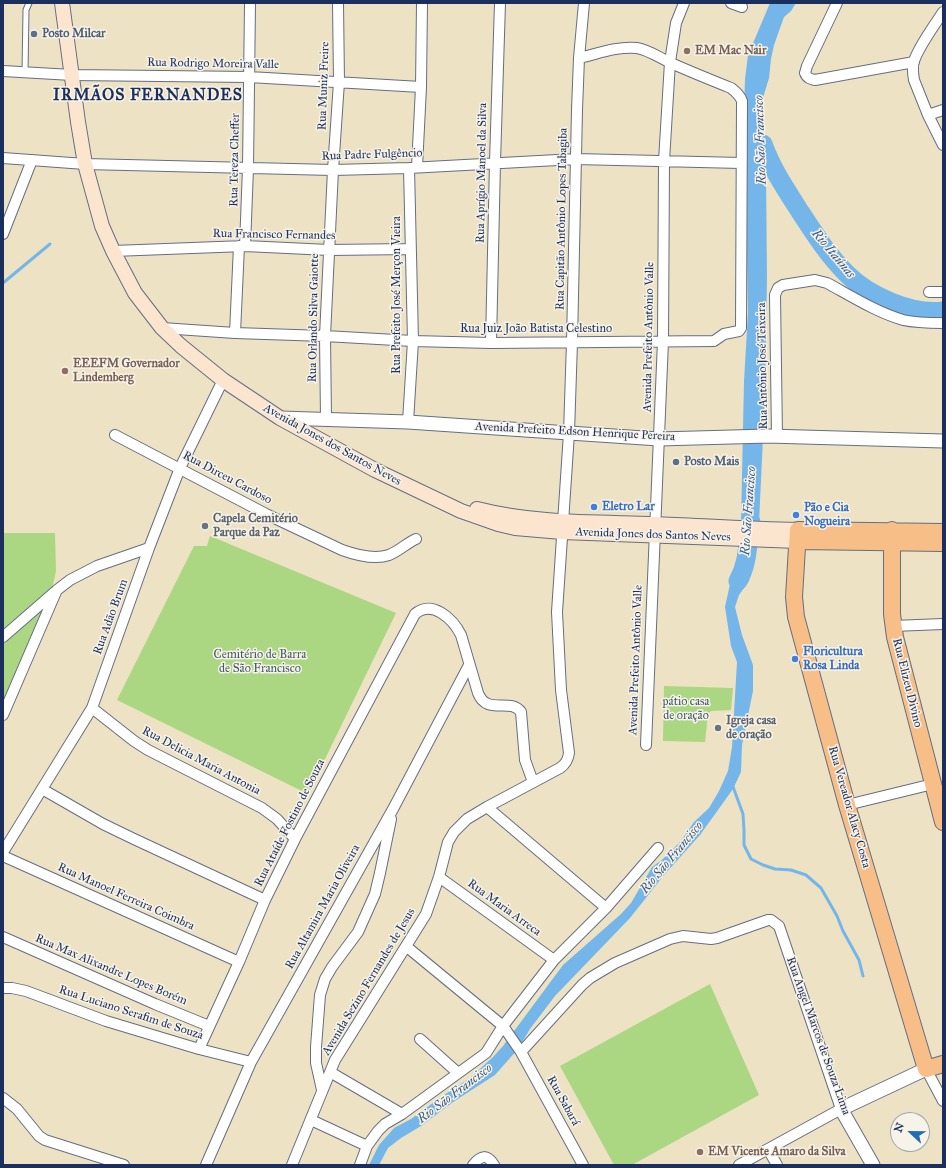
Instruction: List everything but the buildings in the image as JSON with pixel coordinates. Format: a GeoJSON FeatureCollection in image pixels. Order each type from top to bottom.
{"type":"FeatureCollection","features":[{"type":"Feature","properties":{"kind":"main road","name":"Avenida Jones dos Santos Neves"},"geometry":{"type":"LineString","coordinates":[[62,3],[85,164],[102,226],[135,293],[162,328],[182,346],[223,380],[280,418],[375,470],[440,501],[562,527],[798,535],[892,536],[943,532]]}},
{"type":"Feature","properties":{"kind":"main road","name":"Rua Vereador Alacy Costa"},"geometry":{"type":"LineString","coordinates":[[798,535],[794,597],[796,617],[847,805],[926,1069]]}},
{"type":"Feature","properties":{"kind":"main road","name":"Avenida Jones dos Santos Neves"},"geometry":{"type":"LineString","coordinates":[[892,536],[943,543]]}},
{"type":"Feature","properties":{"kind":"main road","name":"Rua Elizeu Divino"},"geometry":{"type":"LineString","coordinates":[[892,536],[894,637],[943,822]]}},
{"type":"Feature","properties":{"kind":"main road"},"geometry":{"type":"LineString","coordinates":[[926,1069],[943,1064]]}},
{"type":"Feature","properties":{"kind":"street","name":"Rua Tereza Cheffer"},"geometry":{"type":"LineString","coordinates":[[235,333],[248,168],[250,3]]}},
{"type":"Feature","properties":{"kind":"street","name":"Rua Muniz Freire"},"geometry":{"type":"LineString","coordinates":[[333,170],[339,82],[338,3]]}},
{"type":"Feature","properties":{"kind":"street","name":"Rua Prefeito José Merçon Vieira"},"geometry":{"type":"LineString","coordinates":[[408,422],[412,341],[410,249],[413,167],[421,87],[422,3]]}},
{"type":"Feature","properties":{"kind":"street","name":"Rua Aprígio Manoel da Silva"},"geometry":{"type":"LineString","coordinates":[[491,343],[500,3]]}},
{"type":"Feature","properties":{"kind":"street","name":"Rua Capitão Antônio Lopes Tabagiba"},"geometry":{"type":"LineString","coordinates":[[533,782],[564,766],[569,753],[561,690],[557,612],[569,433],[579,58],[584,3]]}},
{"type":"Feature","properties":{"kind":"street","name":"Avenida Prefeito Antônio Valle"},"geometry":{"type":"LineString","coordinates":[[646,745],[663,341],[664,161],[670,62],[676,23],[684,3]]}},
{"type":"Feature","properties":{"kind":"street"},"geometry":{"type":"LineString","coordinates":[[731,3],[742,7]]}},
{"type":"Feature","properties":{"kind":"street"},"geometry":{"type":"LineString","coordinates":[[837,3],[805,70],[805,73],[810,79],[815,80],[914,62]]}},
{"type":"Feature","properties":{"kind":"street"},"geometry":{"type":"LineString","coordinates":[[943,12],[918,52],[914,62],[913,74],[928,115],[943,145]]}},
{"type":"Feature","properties":{"kind":"street"},"geometry":{"type":"LineString","coordinates":[[579,58],[624,48],[636,48],[645,50],[731,88],[739,94],[742,101],[741,163]]}},
{"type":"Feature","properties":{"kind":"street","name":"Rua Rodrigo Moreira Valle"},"geometry":{"type":"LineString","coordinates":[[3,71],[72,75],[249,77],[421,87]]}},
{"type":"Feature","properties":{"kind":"street"},"geometry":{"type":"LineString","coordinates":[[928,115],[943,110]]}},
{"type":"Feature","properties":{"kind":"street","name":"Rua Padre Fulgêncio"},"geometry":{"type":"LineString","coordinates":[[3,158],[85,164],[333,170],[576,158],[741,163]]}},
{"type":"Feature","properties":{"kind":"street"},"geometry":{"type":"LineString","coordinates":[[3,234],[32,160]]}},
{"type":"Feature","properties":{"kind":"street","name":"Rua Juiz João Batista Celestino"},"geometry":{"type":"LineString","coordinates":[[162,328],[235,333],[491,343],[715,341],[724,334],[738,332],[740,329],[741,163]]}},
{"type":"Feature","properties":{"kind":"street","name":"Rua Orlando Silva Gaiotte"},"geometry":{"type":"LineString","coordinates":[[326,419],[325,336],[333,170]]}},
{"type":"Feature","properties":{"kind":"street","name":"Rua Francisco Fernandes"},"geometry":{"type":"LineString","coordinates":[[113,251],[242,246],[328,250],[410,249]]}},
{"type":"Feature","properties":{"kind":"street","name":"Rua Antônio José Teixeira"},"geometry":{"type":"LineString","coordinates":[[772,437],[775,295],[778,288],[783,285],[815,280],[820,281],[878,310],[902,319],[924,323],[943,323]]}},
{"type":"Feature","properties":{"kind":"street"},"geometry":{"type":"LineString","coordinates":[[929,292],[943,292]]}},
{"type":"Feature","properties":{"kind":"street","name":"Rua Adão Brum"},"geometry":{"type":"LineString","coordinates":[[3,852],[92,708],[180,468],[223,380]]}},
{"type":"Feature","properties":{"kind":"street","name":"Avenida Prefeito Edson Henrique Pereira"},"geometry":{"type":"LineString","coordinates":[[280,418],[408,422],[659,438],[739,436],[943,441]]}},
{"type":"Feature","properties":{"kind":"street","name":"Rua Dirceu Cardoso"},"geometry":{"type":"LineString","coordinates":[[115,435],[268,515],[342,550],[372,557],[382,557],[390,555],[416,538]]}},
{"type":"Feature","properties":{"kind":"street"},"geometry":{"type":"LineString","coordinates":[[3,637],[57,590],[83,572],[150,548]]}},
{"type":"Feature","properties":{"kind":"street"},"geometry":{"type":"LineString","coordinates":[[3,715],[57,590]]}},
{"type":"Feature","properties":{"kind":"street","name":"Rua Ataíde Fostino de Souza"},"geometry":{"type":"LineString","coordinates":[[198,1049],[239,962],[265,900],[295,839],[415,614],[420,610],[428,608],[442,613],[454,623],[461,635],[469,665]]}},
{"type":"Feature","properties":{"kind":"street"},"geometry":{"type":"LineString","coordinates":[[893,626],[943,624]]}},
{"type":"Feature","properties":{"kind":"street"},"geometry":{"type":"LineString","coordinates":[[469,665],[478,693],[482,700],[491,705],[513,706],[521,712],[525,760],[533,782]]}},
{"type":"Feature","properties":{"kind":"street","name":"Rua Altamira Maria Oliveira"},"geometry":{"type":"LineString","coordinates":[[206,1165],[251,1062],[393,809],[469,665]]}},
{"type":"Feature","properties":{"kind":"street","name":"Rua Delicia Maria Antonia"},"geometry":{"type":"LineString","coordinates":[[92,708],[148,750],[262,808],[277,819],[295,839]]}},
{"type":"Feature","properties":{"kind":"street","name":"Avenida Sezino Fernandes de Jesus"},"geometry":{"type":"LineString","coordinates":[[292,1165],[335,1060],[407,947],[426,914],[439,877],[448,842],[454,832],[467,819],[533,782]]}},
{"type":"Feature","properties":{"kind":"street"},"geometry":{"type":"LineString","coordinates":[[847,805],[933,784]]}},
{"type":"Feature","properties":{"kind":"street"},"geometry":{"type":"LineString","coordinates":[[42,789],[103,824],[265,900]]}},
{"type":"Feature","properties":{"kind":"street"},"geometry":{"type":"LineString","coordinates":[[487,807],[606,908]]}},
{"type":"Feature","properties":{"kind":"street"},"geometry":{"type":"LineString","coordinates":[[322,1090],[316,1063],[320,994],[325,979],[332,967],[358,932],[375,894],[393,809]]}},
{"type":"Feature","properties":{"kind":"street"},"geometry":{"type":"LineString","coordinates":[[360,1165],[367,1146],[385,1124],[402,1114],[486,1053],[554,960],[606,908],[658,848]]}},
{"type":"Feature","properties":{"kind":"street","name":"Rua Manoel Ferreira Coimbra"},"geometry":{"type":"LineString","coordinates":[[3,856],[239,962]]}},
{"type":"Feature","properties":{"kind":"street","name":"Rua Maria Arreca"},"geometry":{"type":"LineString","coordinates":[[439,877],[554,960]]}},
{"type":"Feature","properties":{"kind":"street","name":"Rua Angel Marcos de Souza Lima"},"geometry":{"type":"LineString","coordinates":[[520,1051],[582,985],[590,978],[615,963],[677,937],[717,938],[771,920],[779,926],[841,1109],[873,1165]]}},
{"type":"Feature","properties":{"kind":"street","name":"Rua Max Alixandre Lopes Borém"},"geometry":{"type":"LineString","coordinates":[[3,937],[155,1004],[209,1026]]}},
{"type":"Feature","properties":{"kind":"street"},"geometry":{"type":"LineString","coordinates":[[407,947],[505,1029],[520,1051]]}},
{"type":"Feature","properties":{"kind":"street","name":"Rua Luciano Serafim de Souza"},"geometry":{"type":"LineString","coordinates":[[3,988],[26,990],[106,1021],[198,1049],[251,1062]]}},
{"type":"Feature","properties":{"kind":"street"},"geometry":{"type":"LineString","coordinates":[[420,1039],[458,1072]]}},
{"type":"Feature","properties":{"kind":"street","name":"Rua Sabará"},"geometry":{"type":"LineString","coordinates":[[520,1051],[583,1165]]}},
{"type":"Feature","properties":{"kind":"street"},"geometry":{"type":"LineString","coordinates":[[738,1165],[841,1109],[926,1069],[943,1101]]}},
{"type":"Feature","properties":{"kind":"street"},"geometry":{"type":"LineString","coordinates":[[330,1072],[402,1114]]}},
{"type":"Feature","properties":{"kind":"street"},"geometry":{"type":"LineString","coordinates":[[3,1098],[17,1109],[39,1136],[45,1140],[124,1165]]}},
{"type":"Feature","properties":{"kind":"street"},"geometry":{"type":"LineString","coordinates":[[311,1120],[367,1146]]}},
{"type":"Feature","properties":{"kind":"street"},"geometry":{"type":"LineString","coordinates":[[768,1149],[777,1165]]}},
{"type":"Feature","properties":{"kind":"street"},"geometry":{"type":"LineString","coordinates":[[475,1162],[480,1158],[487,1158],[494,1165]]}},
{"type":"Feature","properties":{"kind":"lane"},"geometry":{"type":"LineString","coordinates":[[25,72],[26,10],[29,3]]}},
{"type":"Feature","properties":{"kind":"green space"},"geometry":{"type":"Polygon","coordinates":[[[3,533],[55,533],[56,571],[51,594],[3,705],[3,533]]]}},
{"type":"Feature","properties":{"kind":"green space","name":"Cemitério de Barra de São Francisco"},"geometry":{"type":"Polygon","coordinates":[[[210,536],[396,613],[308,794],[117,700],[194,546],[207,546],[210,536]]]}},
{"type":"Feature","properties":{"kind":"green space","name":"pátio casa de oração"},"geometry":{"type":"Polygon","coordinates":[[[664,686],[733,688],[731,710],[711,711],[708,714],[705,742],[663,741],[664,686]]]}},
{"type":"Feature","properties":{"kind":"green space"},"geometry":{"type":"Polygon","coordinates":[[[710,984],[759,1095],[632,1165],[614,1165],[560,1066],[710,984]]]}},
{"type":"Feature","properties":{"kind":"water"},"geometry":{"type":"Polygon","coordinates":[[[770,3],[796,3],[791,11],[784,17],[774,45],[769,78],[762,101],[766,171],[767,278],[765,394],[759,523],[741,523],[744,381],[748,312],[746,211],[747,152],[744,111],[745,79],[748,55],[770,3]]]}},
{"type":"Feature","properties":{"kind":"water"},"geometry":{"type":"Polygon","coordinates":[[[740,557],[750,557],[749,581],[739,595],[735,607],[742,635],[753,665],[753,691],[742,745],[741,772],[733,789],[700,835],[664,875],[630,918],[555,996],[530,1029],[518,1049],[495,1075],[453,1102],[388,1148],[379,1165],[369,1165],[379,1145],[394,1128],[411,1119],[470,1078],[493,1057],[503,1046],[563,965],[621,914],[631,903],[652,867],[663,859],[681,841],[694,822],[709,808],[728,771],[732,747],[737,662],[731,646],[725,607],[730,584],[739,575],[740,557]]]}},
{"type":"Feature","properties":{"kind":"waterway","name":"Rio Itaúnas"},"geometry":{"type":"LineString","coordinates":[[763,144],[775,170],[799,210],[827,251],[847,274],[867,290],[892,302],[918,310],[943,311]]}},
{"type":"Feature","properties":{"kind":"waterway"},"geometry":{"type":"LineString","coordinates":[[3,283],[50,244]]}},
{"type":"Feature","properties":{"kind":"waterway","name":"Rio São Francisco"},"geometry":{"type":"LineString","coordinates":[[738,581],[742,574],[746,559],[751,522]]}},
{"type":"Feature","properties":{"kind":"waterway"},"geometry":{"type":"LineString","coordinates":[[732,784],[743,814],[744,845],[751,859],[775,869],[791,870],[806,875],[821,888],[859,960],[863,976]]}},
{"type":"Feature","properties":{"kind":"place","name":"Posto Milcar"},"geometry":{"type":"Point","coordinates":[34,34]}},
{"type":"Feature","properties":{"kind":"place","name":"EM Mac Nair"},"geometry":{"type":"Point","coordinates":[687,51]}},
{"type":"Feature","properties":{"kind":"place","name":"EEEFM Governador Lindemberg"},"geometry":{"type":"Point","coordinates":[65,371]}},
{"type":"Feature","properties":{"kind":"place","name":"Posto Mais"},"geometry":{"type":"Point","coordinates":[676,462]}},
{"type":"Feature","properties":{"kind":"place","name":"Eletro Lar"},"geometry":{"type":"Point","coordinates":[594,507]}},
{"type":"Feature","properties":{"kind":"place","name":"Pão e Cia Nogueira"},"geometry":{"type":"Point","coordinates":[796,515]}},
{"type":"Feature","properties":{"kind":"place","name":"Capela Cemitério Parque da Paz"},"geometry":{"type":"Point","coordinates":[205,526]}},
{"type":"Feature","properties":{"kind":"place","name":"Floricultura Rosa Linda"},"geometry":{"type":"Point","coordinates":[795,659]}},
{"type":"Feature","properties":{"kind":"place","name":"Igreja casa de oração"},"geometry":{"type":"Point","coordinates":[718,728]}},
{"type":"Feature","properties":{"kind":"place","name":"EM Vicente Amaro da Silva"},"geometry":{"type":"Point","coordinates":[700,1152]}},
{"type":"Feature","properties":{"kind":"district","name":"IRMÃOS FERNANDES"},"geometry":{"type":"Point","coordinates":[148,96]}}]}
